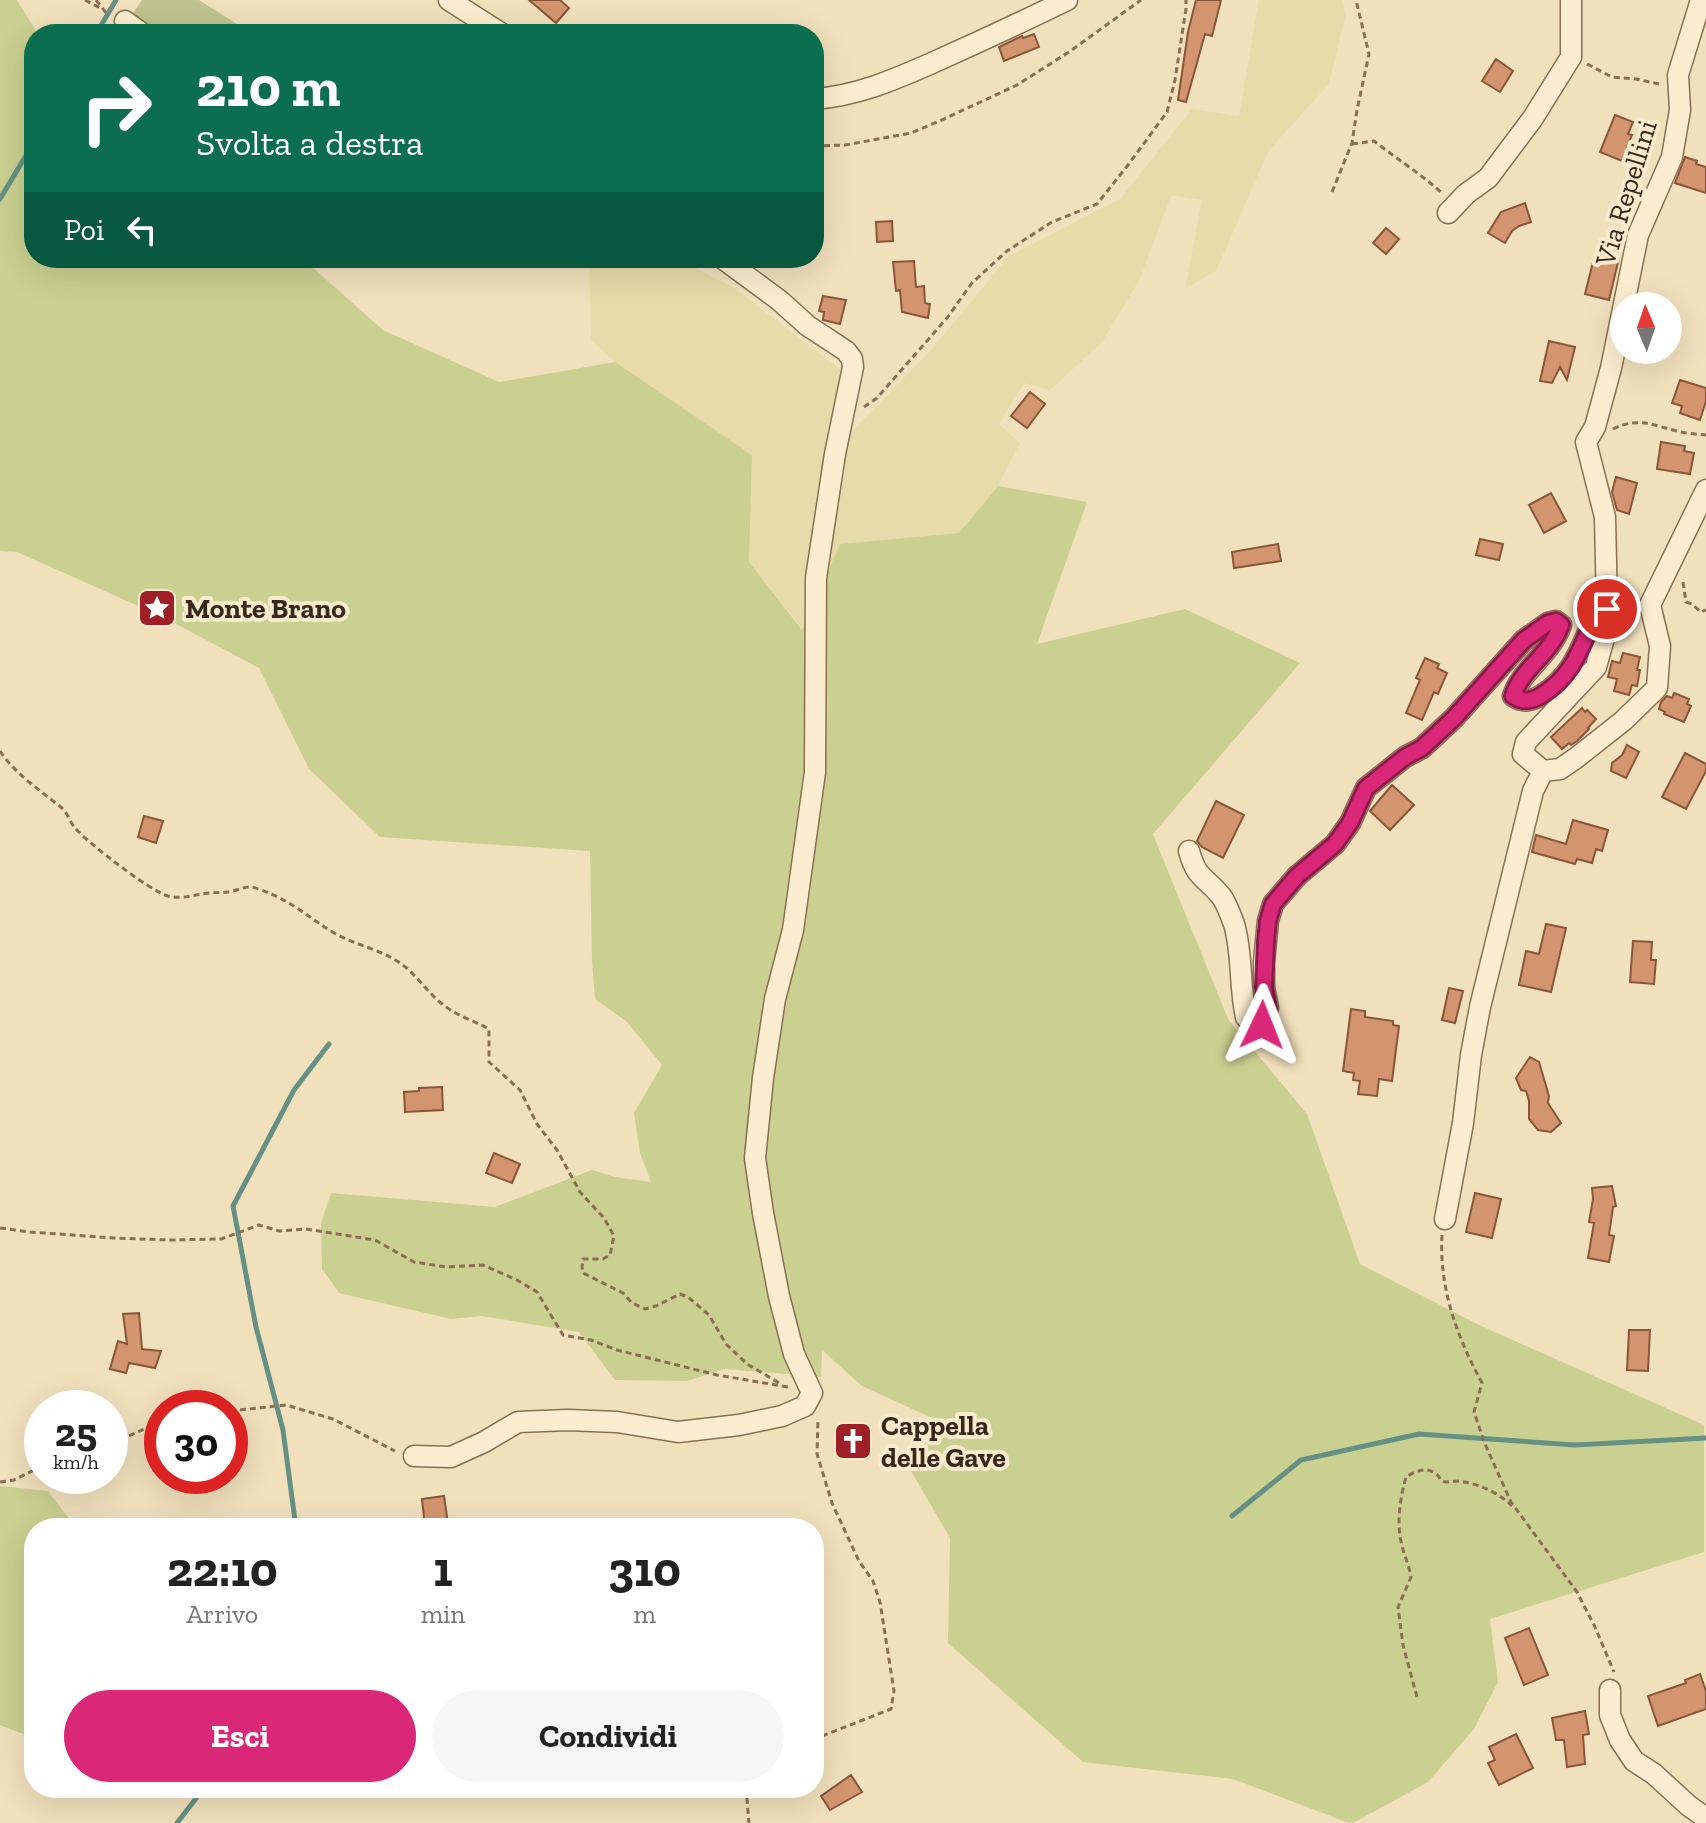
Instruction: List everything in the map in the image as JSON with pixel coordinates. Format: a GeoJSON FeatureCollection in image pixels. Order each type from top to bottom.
{"type":"FeatureCollection","features":[{"type":"Feature","properties":{"kind":"street"},"geometry":{"type":"LineString","coordinates":[[449,0],[486,24]]}},
{"type":"Feature","properties":{"kind":"street"},"geometry":{"type":"LineString","coordinates":[[824,98],[874,88],[1067,0]]}},
{"type":"Feature","properties":{"kind":"street"},"geometry":{"type":"LineString","coordinates":[[1452,209],[1488,178],[1533,118],[1571,57],[1571,0]]}},
{"type":"Feature","properties":{"kind":"street","name":"Via Repellini"},"geometry":{"type":"LineString","coordinates":[[1543,771],[1523,754],[1526,742],[1596,667],[1604,638],[1607,609],[1605,517],[1586,442],[1595,427],[1611,368],[1638,235],[1672,157],[1680,110],[1678,75],[1701,0]]}},
{"type":"Feature","properties":{"kind":"street"},"geometry":{"type":"LineString","coordinates":[[125,21],[129,24]]}},
{"type":"Feature","properties":{"kind":"street"},"geometry":{"type":"LineString","coordinates":[[414,1456],[451,1457],[518,1422],[617,1422],[678,1432],[739,1425],[782,1416],[805,1406],[812,1393],[794,1354],[779,1296],[755,1158],[775,999],[793,930],[815,772],[816,578],[825,512],[853,367],[846,351],[808,326],[736,268]]}},
{"type":"Feature","properties":{"kind":"street"},"geometry":{"type":"LineString","coordinates":[[1445,1219],[1486,978],[1533,791],[1543,771],[1560,769],[1576,758],[1623,721],[1657,688],[1660,646],[1650,605],[1706,490]]}},
{"type":"Feature","properties":{"kind":"street"},"geometry":{"type":"LineString","coordinates":[[1189,851],[1198,874],[1222,897],[1234,925],[1246,1017],[1262,1025],[1268,1008],[1264,987],[1266,935],[1273,904],[1297,876],[1335,844],[1350,823],[1366,788],[1405,757],[1422,748],[1454,718],[1524,640],[1556,621],[1561,625],[1558,634],[1516,686],[1513,696],[1520,701],[1532,701],[1558,683],[1565,677],[1585,642],[1597,612],[1607,609]]}},
{"type":"Feature","properties":{"kind":"street"},"geometry":{"type":"LineString","coordinates":[[1613,1684],[1610,1715],[1620,1740],[1634,1761],[1706,1818]]}},
{"type":"Feature","properties":{"kind":"path"},"geometry":{"type":"LineString","coordinates":[[85,0],[103,10],[96,0]]}},
{"type":"Feature","properties":{"kind":"path"},"geometry":{"type":"LineString","coordinates":[[824,146],[911,133],[944,119],[1017,85],[1141,0]]}},
{"type":"Feature","properties":{"kind":"path"},"geometry":{"type":"LineString","coordinates":[[842,424],[877,398],[947,318],[972,283],[1007,251],[1052,222],[1097,204],[1167,112],[1175,80],[1186,0]]}},
{"type":"Feature","properties":{"kind":"path"},"geometry":{"type":"LineString","coordinates":[[1332,192],[1352,144],[1369,54],[1356,0]]}},
{"type":"Feature","properties":{"kind":"path"},"geometry":{"type":"LineString","coordinates":[[1571,57],[1612,77],[1679,87]]}},
{"type":"Feature","properties":{"kind":"path"},"geometry":{"type":"LineString","coordinates":[[1352,144],[1374,141],[1423,176],[1452,209]]}},
{"type":"Feature","properties":{"kind":"path"},"geometry":{"type":"LineString","coordinates":[[1595,427],[1604,430],[1626,423],[1646,422],[1684,433],[1706,435]]}},
{"type":"Feature","properties":{"kind":"path"},"geometry":{"type":"LineString","coordinates":[[1671,564],[1682,579],[1686,602],[1701,612],[1706,610]]}},
{"type":"Feature","properties":{"kind":"path"},"geometry":{"type":"LineString","coordinates":[[0,751],[9,765],[64,810],[76,830],[127,871],[167,895],[189,898],[251,887],[270,893],[298,908],[317,924],[399,962],[455,1014],[489,1029],[489,1062],[520,1090],[537,1124],[580,1192],[604,1218],[614,1236],[610,1255],[603,1259],[583,1259],[583,1273],[623,1293],[632,1303],[645,1309],[680,1294],[688,1297],[709,1315],[726,1344],[747,1364],[784,1386],[717,1375],[563,1335],[537,1292],[517,1280],[483,1265],[446,1267],[414,1262],[375,1240],[306,1229],[279,1231],[259,1225],[221,1239],[195,1240],[114,1238],[0,1228]]}},
{"type":"Feature","properties":{"kind":"path"},"geometry":{"type":"LineString","coordinates":[[1445,1219],[1441,1252],[1448,1301],[1466,1353],[1482,1383],[1474,1412],[1485,1444],[1511,1502],[1577,1592],[1600,1636],[1613,1684]]}},
{"type":"Feature","properties":{"kind":"path"},"geometry":{"type":"LineString","coordinates":[[812,1393],[818,1411],[817,1454],[832,1503],[859,1561],[873,1581],[880,1602],[894,1691],[891,1709],[824,1735]]}},
{"type":"Feature","properties":{"kind":"path"},"geometry":{"type":"LineString","coordinates":[[248,1409],[286,1405],[333,1419],[403,1455],[414,1456]]}},
{"type":"Feature","properties":{"kind":"path"},"geometry":{"type":"LineString","coordinates":[[1417,1697],[1403,1645],[1398,1607],[1411,1577],[1399,1522],[1400,1499],[1406,1477],[1416,1470],[1426,1469],[1445,1482],[1459,1481],[1483,1487],[1506,1500],[1520,1515]]}},
{"type":"Feature","properties":{"kind":"path"},"geometry":{"type":"LineString","coordinates":[[0,1482],[24,1475]]}},
{"type":"Feature","properties":{"kind":"path"},"geometry":{"type":"LineString","coordinates":[[747,1798],[749,1823]]}},
{"type":"Feature","properties":{"kind":"shaded area"},"geometry":{"type":"Polygon","coordinates":[[[1259,0],[1341,0],[1346,13],[1329,84],[1269,150],[1216,271],[1185,289],[1202,200],[1171,195],[1140,279],[1102,342],[1050,390],[1024,383],[999,424],[1020,443],[998,486],[959,533],[840,544],[803,630],[749,562],[752,455],[615,362],[591,340],[589,268],[695,268],[734,288],[843,372],[835,418],[852,431],[932,349],[1009,256],[1120,199],[1192,109],[1239,116],[1259,0]]]}},
{"type":"Feature","properties":{"kind":"green space"},"geometry":{"type":"Polygon","coordinates":[[[0,0],[17,0],[32,24],[24,24],[24,268],[313,268],[383,330],[499,382],[615,362],[752,455],[749,562],[802,630],[840,544],[959,533],[998,486],[1087,502],[1037,644],[1185,609],[1300,663],[1153,834],[1228,1019],[1307,1114],[1360,1264],[1479,1325],[1704,1425],[1704,1552],[1490,1619],[1498,1682],[1474,1729],[1428,1782],[1353,1823],[1233,1779],[1083,1762],[948,1643],[950,1538],[907,1464],[941,1422],[862,1386],[822,1350],[821,1377],[725,1369],[687,1381],[615,1380],[579,1332],[482,1316],[451,1319],[339,1293],[322,1269],[321,1223],[331,1193],[495,1207],[592,1170],[651,1182],[640,1153],[634,1113],[662,1065],[627,1022],[595,999],[590,851],[380,837],[309,769],[259,668],[163,617],[17,552],[0,551],[0,0]]]}},
{"type":"Feature","properties":{"kind":"green space"},"geometry":{"type":"Polygon","coordinates":[[[142,0],[199,0],[237,24],[147,24],[132,15],[142,0]]]}},
{"type":"Feature","properties":{"kind":"green space"},"geometry":{"type":"Polygon","coordinates":[[[0,1486],[24,1488],[24,1494],[50,1494],[68,1518],[24,1518],[24,1734],[0,1725],[0,1486]]]}},
{"type":"Feature","properties":{"kind":"building"},"geometry":{"type":"Polygon","coordinates":[[[529,0],[560,0],[569,8],[556,23],[529,0]]]}},
{"type":"Feature","properties":{"kind":"building"},"geometry":{"type":"Polygon","coordinates":[[[1196,0],[1221,0],[1212,36],[1205,34],[1186,102],[1178,100],[1196,0]]]}},
{"type":"Feature","properties":{"kind":"building"},"geometry":{"type":"Polygon","coordinates":[[[1034,34],[1039,47],[1004,61],[999,47],[1034,34]]]}},
{"type":"Feature","properties":{"kind":"building"},"geometry":{"type":"Polygon","coordinates":[[[1496,59],[1513,71],[1500,92],[1482,81],[1496,59]]]}},
{"type":"Feature","properties":{"kind":"building"},"geometry":{"type":"Polygon","coordinates":[[[1615,115],[1633,122],[1628,134],[1632,135],[1622,161],[1600,152],[1615,115]]]}},
{"type":"Feature","properties":{"kind":"building"},"geometry":{"type":"Polygon","coordinates":[[[1685,157],[1706,167],[1706,193],[1675,183],[1685,157]]]}},
{"type":"Feature","properties":{"kind":"building"},"geometry":{"type":"Polygon","coordinates":[[[1525,203],[1531,222],[1512,231],[1505,243],[1488,233],[1501,212],[1525,203]]]}},
{"type":"Feature","properties":{"kind":"building"},"geometry":{"type":"Polygon","coordinates":[[[892,221],[893,241],[877,242],[876,222],[892,221]]]}},
{"type":"Feature","properties":{"kind":"building"},"geometry":{"type":"Polygon","coordinates":[[[1386,228],[1399,239],[1386,254],[1373,243],[1386,228]]]}},
{"type":"Feature","properties":{"kind":"building"},"geometry":{"type":"Polygon","coordinates":[[[1602,254],[1619,258],[1609,300],[1585,294],[1594,258],[1601,260],[1602,254]]]}},
{"type":"Feature","properties":{"kind":"building"},"geometry":{"type":"Polygon","coordinates":[[[914,261],[916,287],[924,286],[925,303],[930,304],[928,318],[902,312],[900,290],[896,291],[893,262],[914,261]]]}},
{"type":"Feature","properties":{"kind":"building"},"geometry":{"type":"Polygon","coordinates":[[[823,296],[846,300],[840,324],[823,320],[824,312],[819,311],[823,296]]]}},
{"type":"Feature","properties":{"kind":"building"},"geometry":{"type":"Polygon","coordinates":[[[1549,341],[1575,347],[1567,380],[1560,367],[1552,383],[1540,381],[1549,341]]]}},
{"type":"Feature","properties":{"kind":"building"},"geometry":{"type":"Polygon","coordinates":[[[1680,380],[1706,388],[1700,420],[1680,413],[1682,406],[1672,403],[1680,380]]]}},
{"type":"Feature","properties":{"kind":"building"},"geometry":{"type":"Polygon","coordinates":[[[1030,392],[1045,404],[1027,428],[1011,416],[1030,392]]]}},
{"type":"Feature","properties":{"kind":"building"},"geometry":{"type":"Polygon","coordinates":[[[1661,442],[1685,446],[1684,451],[1694,453],[1690,474],[1657,469],[1661,442]]]}},
{"type":"Feature","properties":{"kind":"building"},"geometry":{"type":"Polygon","coordinates":[[[1616,477],[1637,483],[1629,514],[1617,510],[1612,492],[1616,477]]]}},
{"type":"Feature","properties":{"kind":"building"},"geometry":{"type":"Polygon","coordinates":[[[1551,493],[1566,521],[1544,533],[1529,505],[1551,493]]]}},
{"type":"Feature","properties":{"kind":"building"},"geometry":{"type":"Polygon","coordinates":[[[1480,539],[1503,544],[1499,560],[1476,555],[1480,539]]]}},
{"type":"Feature","properties":{"kind":"building"},"geometry":{"type":"Polygon","coordinates":[[[1278,544],[1281,561],[1234,568],[1232,552],[1278,544]]]}},
{"type":"Feature","properties":{"kind":"building"},"geometry":{"type":"Polygon","coordinates":[[[1623,653],[1640,657],[1637,686],[1632,685],[1629,695],[1614,691],[1617,679],[1608,677],[1612,661],[1620,663],[1623,653]]]}},
{"type":"Feature","properties":{"kind":"building"},"geometry":{"type":"Polygon","coordinates":[[[1425,658],[1439,664],[1437,668],[1447,673],[1438,694],[1434,692],[1422,720],[1406,713],[1420,680],[1416,678],[1425,658]]]}},
{"type":"Feature","properties":{"kind":"building"},"geometry":{"type":"Polygon","coordinates":[[[1674,693],[1689,699],[1687,704],[1691,706],[1684,722],[1659,709],[1661,702],[1667,696],[1672,698],[1674,693]]]}},
{"type":"Feature","properties":{"kind":"building"},"geometry":{"type":"Polygon","coordinates":[[[1582,708],[1596,719],[1577,741],[1562,749],[1551,737],[1582,708]]]}},
{"type":"Feature","properties":{"kind":"building"},"geometry":{"type":"Polygon","coordinates":[[[1627,745],[1639,752],[1626,778],[1611,771],[1612,763],[1622,755],[1627,745]]]}},
{"type":"Feature","properties":{"kind":"building"},"geometry":{"type":"Polygon","coordinates":[[[1685,753],[1706,764],[1706,771],[1686,809],[1662,797],[1685,753]]]}},
{"type":"Feature","properties":{"kind":"building"},"geometry":{"type":"Polygon","coordinates":[[[1392,785],[1414,805],[1390,830],[1370,811],[1392,785]]]}},
{"type":"Feature","properties":{"kind":"building"},"geometry":{"type":"Polygon","coordinates":[[[1216,801],[1244,815],[1223,858],[1197,841],[1216,801]]]}},
{"type":"Feature","properties":{"kind":"building"},"geometry":{"type":"Polygon","coordinates":[[[144,816],[163,821],[156,843],[138,837],[144,816]]]}},
{"type":"Feature","properties":{"kind":"building"},"geometry":{"type":"Polygon","coordinates":[[[1573,820],[1608,830],[1602,851],[1596,849],[1592,863],[1577,859],[1575,864],[1532,852],[1536,835],[1566,844],[1573,820]]]}},
{"type":"Feature","properties":{"kind":"building"},"geometry":{"type":"Polygon","coordinates":[[[1546,924],[1566,928],[1551,992],[1519,985],[1526,951],[1539,954],[1546,924]]]}},
{"type":"Feature","properties":{"kind":"building"},"geometry":{"type":"Polygon","coordinates":[[[1633,941],[1652,942],[1651,960],[1656,960],[1654,984],[1630,982],[1633,941]]]}},
{"type":"Feature","properties":{"kind":"building"},"geometry":{"type":"Polygon","coordinates":[[[1449,988],[1463,991],[1455,1023],[1442,1020],[1449,988]]]}},
{"type":"Feature","properties":{"kind":"building"},"geometry":{"type":"Polygon","coordinates":[[[1351,1009],[1365,1011],[1365,1017],[1393,1021],[1393,1025],[1399,1026],[1392,1081],[1379,1079],[1377,1096],[1358,1094],[1360,1081],[1353,1080],[1354,1073],[1343,1071],[1351,1009]]]}},
{"type":"Feature","properties":{"kind":"building"},"geometry":{"type":"Polygon","coordinates":[[[1530,1057],[1539,1062],[1549,1096],[1548,1103],[1561,1123],[1551,1132],[1538,1130],[1529,1119],[1526,1091],[1521,1090],[1516,1078],[1530,1057]]]}},
{"type":"Feature","properties":{"kind":"building"},"geometry":{"type":"Polygon","coordinates":[[[442,1087],[443,1110],[405,1112],[404,1092],[442,1087]]]}},
{"type":"Feature","properties":{"kind":"building"},"geometry":{"type":"Polygon","coordinates":[[[494,1153],[520,1164],[512,1183],[486,1173],[494,1153]]]}},
{"type":"Feature","properties":{"kind":"building"},"geometry":{"type":"Polygon","coordinates":[[[1612,1186],[1616,1206],[1613,1207],[1609,1235],[1614,1236],[1609,1262],[1588,1258],[1594,1223],[1589,1222],[1592,1188],[1612,1186]]]}},
{"type":"Feature","properties":{"kind":"building"},"geometry":{"type":"Polygon","coordinates":[[[1475,1193],[1501,1199],[1492,1238],[1466,1232],[1475,1193]]]}},
{"type":"Feature","properties":{"kind":"building"},"geometry":{"type":"Polygon","coordinates":[[[139,1313],[142,1349],[161,1351],[155,1368],[129,1363],[126,1373],[110,1369],[118,1341],[127,1344],[123,1314],[139,1313]]]}},
{"type":"Feature","properties":{"kind":"building"},"geometry":{"type":"Polygon","coordinates":[[[1629,1330],[1650,1330],[1648,1371],[1627,1370],[1629,1330]]]}},
{"type":"Feature","properties":{"kind":"building","name":"Cappella delle Gave"},"geometry":{"type":"Polygon","coordinates":[[[844,1425],[855,1437],[859,1434],[870,1445],[854,1458],[835,1434],[844,1425]]]}},
{"type":"Feature","properties":{"kind":"building"},"geometry":{"type":"Polygon","coordinates":[[[444,1496],[447,1518],[424,1518],[422,1499],[444,1496]]]}},
{"type":"Feature","properties":{"kind":"building"},"geometry":{"type":"Polygon","coordinates":[[[1529,1628],[1548,1675],[1524,1685],[1505,1638],[1529,1628]]]}},
{"type":"Feature","properties":{"kind":"building"},"geometry":{"type":"Polygon","coordinates":[[[1700,1674],[1706,1691],[1706,1709],[1658,1726],[1648,1696],[1686,1683],[1685,1680],[1700,1674]]]}},
{"type":"Feature","properties":{"kind":"building"},"geometry":{"type":"Polygon","coordinates":[[[1585,1711],[1589,1734],[1583,1735],[1585,1764],[1567,1767],[1564,1740],[1556,1740],[1552,1718],[1585,1711]]]}},
{"type":"Feature","properties":{"kind":"building"},"geometry":{"type":"Polygon","coordinates":[[[1516,1734],[1533,1768],[1499,1785],[1488,1763],[1495,1760],[1489,1747],[1516,1734]]]}},
{"type":"Feature","properties":{"kind":"building"},"geometry":{"type":"Polygon","coordinates":[[[851,1775],[862,1792],[830,1810],[822,1798],[851,1775]]]}},
{"type":"Feature","properties":{"kind":"waterway"},"geometry":{"type":"LineString","coordinates":[[102,24],[116,0]]}},
{"type":"Feature","properties":{"kind":"waterway"},"geometry":{"type":"LineString","coordinates":[[0,199],[24,159]]}},
{"type":"Feature","properties":{"kind":"waterway"},"geometry":{"type":"LineString","coordinates":[[295,1518],[283,1430],[256,1327],[233,1206],[294,1090],[329,1044]]}},
{"type":"Feature","properties":{"kind":"waterway"},"geometry":{"type":"LineString","coordinates":[[1232,1516],[1301,1460],[1419,1434],[1575,1445],[1706,1438]]}},
{"type":"Feature","properties":{"kind":"waterway"},"geometry":{"type":"LineString","coordinates":[[177,1823],[196,1798]]}},
{"type":"Feature","properties":{"kind":"place","name":"Monte Brano"},"geometry":{"type":"Point","coordinates":[157,608]}},
{"type":"Feature","properties":{"kind":"place","name":"Cappella delle Gave"},"geometry":{"type":"Point","coordinates":[853,1441]}},
{"type":"Feature","properties":{"kind":"route"},"geometry":{"type":"LineString","coordinates":[[1262,1025],[1268,1008],[1264,962],[1273,904],[1297,876],[1335,844],[1350,823],[1366,788],[1405,757],[1422,748],[1454,718],[1524,640],[1556,621],[1561,625],[1558,634],[1516,686],[1513,696],[1520,701],[1532,701],[1558,683],[1565,677],[1585,642],[1597,612],[1607,609]]}}]}
